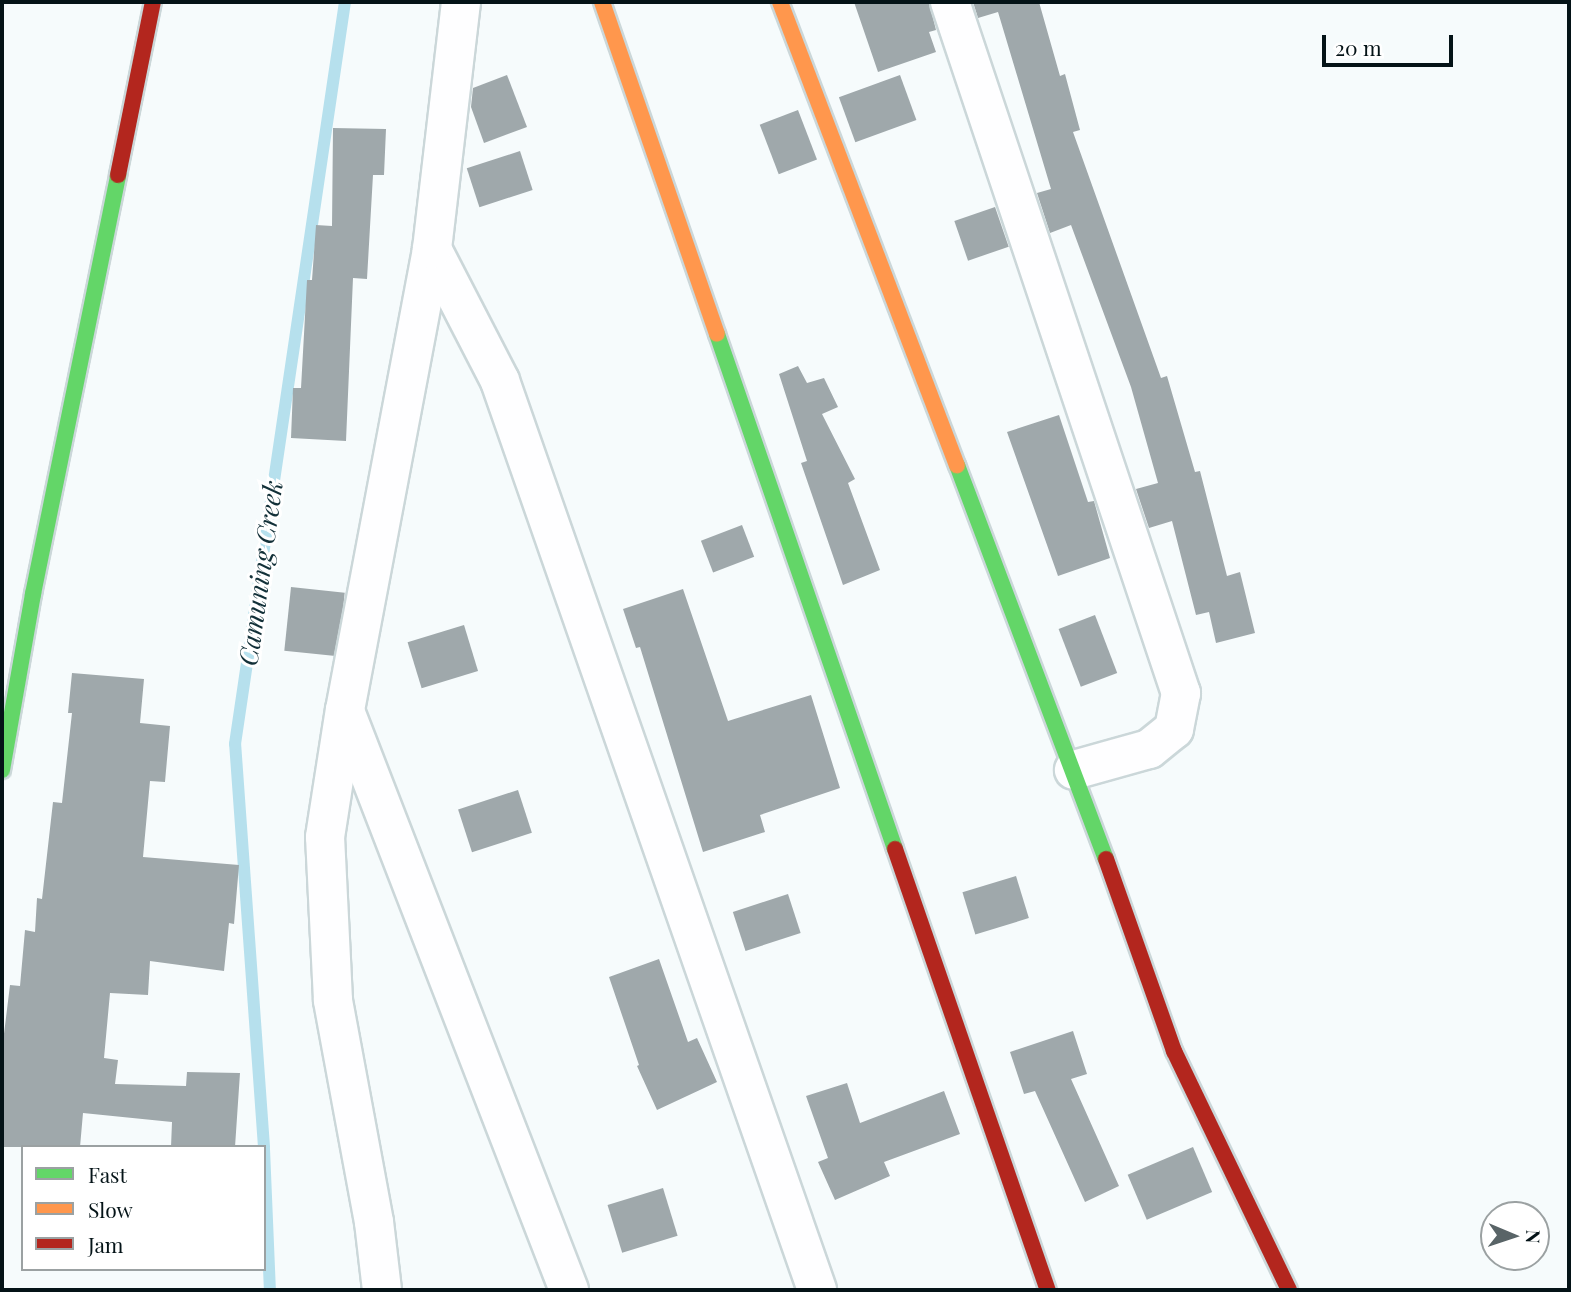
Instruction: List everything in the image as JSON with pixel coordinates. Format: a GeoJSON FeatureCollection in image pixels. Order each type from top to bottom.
{"type":"FeatureCollection","features":[{"type":"Feature","properties":{"kind":"street"},"geometry":{"type":"LineString","coordinates":[[2,770],[33,594],[153,2]]}},
{"type":"Feature","properties":{"kind":"street"},"geometry":{"type":"LineString","coordinates":[[382,1290],[374,1222],[333,1000],[325,837],[345,710],[432,250],[461,2]]}},
{"type":"Feature","properties":{"kind":"street"},"geometry":{"type":"LineString","coordinates":[[602,2],[1048,1290]]}},
{"type":"Feature","properties":{"kind":"street"},"geometry":{"type":"LineString","coordinates":[[780,2],[1074,770],[1174,1051],[1289,1290]]}},
{"type":"Feature","properties":{"kind":"street"},"geometry":{"type":"LineString","coordinates":[[950,2],[1181,693],[1174,729],[1149,749],[1074,770]]}},
{"type":"Feature","properties":{"kind":"street"},"geometry":{"type":"LineString","coordinates":[[432,250],[500,381],[817,1290]]}},
{"type":"Feature","properties":{"kind":"street"},"geometry":{"type":"LineString","coordinates":[[345,710],[569,1290]]}},
{"type":"Feature","properties":{"kind":"building"},"geometry":{"type":"Polygon","coordinates":[[[854,2],[929,2],[936,30],[929,32],[936,52],[878,72],[854,2]]]}},
{"type":"Feature","properties":{"kind":"building"},"geometry":{"type":"Polygon","coordinates":[[[973,2],[1039,2],[1060,76],[1065,74],[1080,130],[1073,132],[1161,378],[1167,376],[1195,472],[1200,471],[1227,576],[1240,572],[1255,633],[1216,643],[1209,612],[1196,615],[1172,521],[1149,528],[1136,489],[1158,483],[1131,387],[1071,225],[1050,233],[1037,193],[1051,189],[998,12],[978,18],[973,2]]]}},
{"type":"Feature","properties":{"kind":"building"},"geometry":{"type":"Polygon","coordinates":[[[507,75],[527,127],[484,143],[471,107],[473,88],[507,75]]]}},
{"type":"Feature","properties":{"kind":"building"},"geometry":{"type":"Polygon","coordinates":[[[900,75],[916,120],[855,142],[839,97],[900,75]]]}},
{"type":"Feature","properties":{"kind":"building"},"geometry":{"type":"Polygon","coordinates":[[[798,110],[817,159],[779,174],[760,125],[798,110]]]}},
{"type":"Feature","properties":{"kind":"building"},"geometry":{"type":"Polygon","coordinates":[[[333,128],[386,129],[384,175],[373,175],[367,279],[353,278],[346,441],[291,438],[293,388],[301,388],[307,280],[312,280],[316,225],[332,226],[333,128]]]}},
{"type":"Feature","properties":{"kind":"building"},"geometry":{"type":"Polygon","coordinates":[[[520,151],[533,190],[479,207],[467,168],[520,151]]]}},
{"type":"Feature","properties":{"kind":"building"},"geometry":{"type":"Polygon","coordinates":[[[995,207],[1009,247],[968,261],[954,221],[995,207]]]}},
{"type":"Feature","properties":{"kind":"building"},"geometry":{"type":"Polygon","coordinates":[[[798,366],[807,383],[824,378],[838,407],[822,414],[855,479],[848,483],[880,570],[843,585],[801,463],[807,461],[779,374],[798,366]]]}},
{"type":"Feature","properties":{"kind":"building"},"geometry":{"type":"Polygon","coordinates":[[[1059,415],[1088,502],[1094,501],[1110,558],[1058,576],[1007,432],[1059,415]]]}},
{"type":"Feature","properties":{"kind":"building"},"geometry":{"type":"Polygon","coordinates":[[[742,525],[754,557],[713,573],[701,541],[742,525]]]}},
{"type":"Feature","properties":{"kind":"building"},"geometry":{"type":"Polygon","coordinates":[[[291,587],[345,593],[338,656],[284,651],[291,587]]]}},
{"type":"Feature","properties":{"kind":"building"},"geometry":{"type":"Polygon","coordinates":[[[683,589],[728,721],[811,695],[840,788],[760,815],[765,832],[703,852],[640,647],[636,648],[623,609],[683,589]]]}},
{"type":"Feature","properties":{"kind":"building"},"geometry":{"type":"Polygon","coordinates":[[[1095,615],[1117,673],[1081,687],[1059,629],[1095,615]]]}},
{"type":"Feature","properties":{"kind":"building"},"geometry":{"type":"Polygon","coordinates":[[[464,625],[478,671],[422,688],[408,642],[464,625]]]}},
{"type":"Feature","properties":{"kind":"building"},"geometry":{"type":"Polygon","coordinates":[[[72,673],[144,679],[140,723],[170,726],[165,782],[150,781],[143,857],[239,865],[234,924],[229,923],[224,971],[150,961],[148,995],[110,993],[104,1058],[118,1060],[115,1084],[186,1086],[187,1072],[240,1073],[235,1145],[171,1145],[172,1122],[83,1113],[80,1145],[2,1147],[2,1050],[10,985],[20,986],[25,930],[35,932],[37,898],[42,899],[53,802],[62,803],[72,713],[68,713],[72,673]]]}},
{"type":"Feature","properties":{"kind":"building"},"geometry":{"type":"Polygon","coordinates":[[[518,790],[532,833],[472,852],[458,809],[518,790]]]}},
{"type":"Feature","properties":{"kind":"building"},"geometry":{"type":"Polygon","coordinates":[[[1016,876],[1029,918],[975,934],[962,892],[1016,876]]]}},
{"type":"Feature","properties":{"kind":"building"},"geometry":{"type":"Polygon","coordinates":[[[788,894],[801,933],[746,951],[733,912],[788,894]]]}},
{"type":"Feature","properties":{"kind":"building"},"geometry":{"type":"Polygon","coordinates":[[[659,959],[688,1042],[697,1038],[717,1082],[657,1110],[637,1066],[639,1065],[609,977],[659,959]]]}},
{"type":"Feature","properties":{"kind":"building"},"geometry":{"type":"Polygon","coordinates":[[[1073,1031],[1087,1074],[1071,1079],[1119,1186],[1085,1202],[1035,1091],[1024,1094],[1010,1052],[1073,1031]]]}},
{"type":"Feature","properties":{"kind":"building"},"geometry":{"type":"Polygon","coordinates":[[[847,1083],[860,1123],[944,1091],[960,1134],[884,1162],[890,1176],[835,1200],[818,1162],[828,1158],[806,1096],[847,1083]]]}},
{"type":"Feature","properties":{"kind":"building"},"geometry":{"type":"Polygon","coordinates":[[[1193,1147],[1212,1192],[1147,1220],[1128,1175],[1193,1147]]]}},
{"type":"Feature","properties":{"kind":"building"},"geometry":{"type":"Polygon","coordinates":[[[663,1188],[678,1236],[622,1253],[608,1205],[663,1188]]]}},
{"type":"Feature","properties":{"kind":"waterway","name":"Camuning Creek"},"geometry":{"type":"LineString","coordinates":[[264,1145],[235,744],[345,2]]}},
{"type":"Feature","properties":{"kind":"waterway","name":"Camuning Creek"},"geometry":{"type":"LineString","coordinates":[[266,1196],[270,1290]]}},
{"type":"Feature","properties":{"kind":"traffic: fast"},"geometry":{"type":"LineString","coordinates":[[2,770],[33,594],[118,175]]}},
{"type":"Feature","properties":{"kind":"traffic: fast"},"geometry":{"type":"LineString","coordinates":[[717,334],[895,849]]}},
{"type":"Feature","properties":{"kind":"traffic: fast"},"geometry":{"type":"LineString","coordinates":[[957,465],[1106,859]]}},
{"type":"Feature","properties":{"kind":"traffic: slow"},"geometry":{"type":"LineString","coordinates":[[602,2],[717,334]]}},
{"type":"Feature","properties":{"kind":"traffic: slow"},"geometry":{"type":"LineString","coordinates":[[780,2],[957,465]]}},
{"type":"Feature","properties":{"kind":"traffic: jam"},"geometry":{"type":"LineString","coordinates":[[118,175],[153,2]]}},
{"type":"Feature","properties":{"kind":"traffic: jam"},"geometry":{"type":"LineString","coordinates":[[895,849],[1048,1290]]}},
{"type":"Feature","properties":{"kind":"traffic: jam"},"geometry":{"type":"LineString","coordinates":[[1106,859],[1174,1051],[1289,1290]]}}]}
